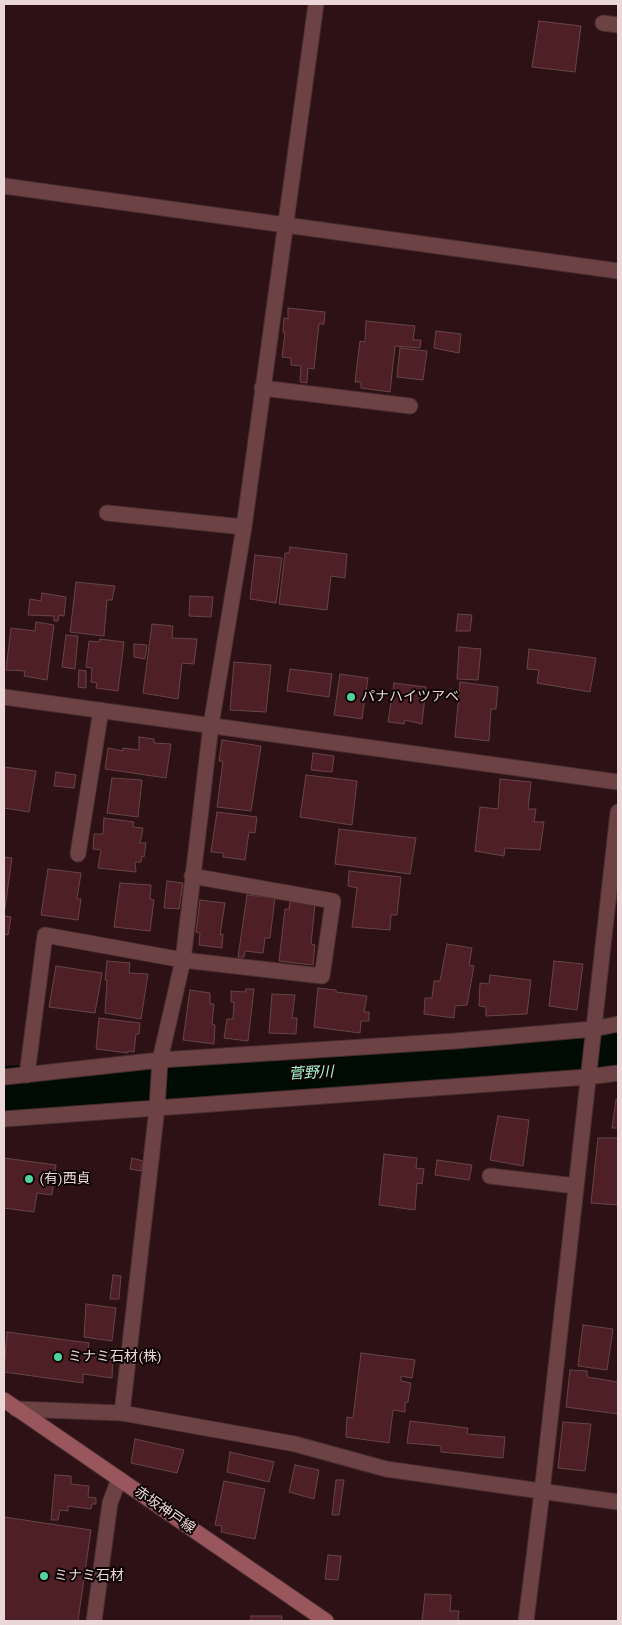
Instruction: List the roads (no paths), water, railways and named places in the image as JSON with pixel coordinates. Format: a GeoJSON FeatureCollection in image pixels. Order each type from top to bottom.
{"type":"FeatureCollection","features":[{"type":"Feature","properties":{"kind":"main road","name":"赤坂神戸線"},"geometry":{"type":"LineString","coordinates":[[4,1400],[326,1621]]}},
{"type":"Feature","properties":{"kind":"street"},"geometry":{"type":"LineString","coordinates":[[122,1414],[160,1065],[183,960],[211,726],[244,527],[316,4]]}},
{"type":"Feature","properties":{"kind":"street"},"geometry":{"type":"LineString","coordinates":[[4,186],[618,271]]}},
{"type":"Feature","properties":{"kind":"street"},"geometry":{"type":"LineString","coordinates":[[262,388],[410,406]]}},
{"type":"Feature","properties":{"kind":"street"},"geometry":{"type":"LineString","coordinates":[[107,513],[244,527]]}},
{"type":"Feature","properties":{"kind":"street"},"geometry":{"type":"LineString","coordinates":[[4,697],[618,782]]}},
{"type":"Feature","properties":{"kind":"street"},"geometry":{"type":"LineString","coordinates":[[78,854],[101,710]]}},
{"type":"Feature","properties":{"kind":"street"},"geometry":{"type":"LineString","coordinates":[[526,1621],[618,812]]}},
{"type":"Feature","properties":{"kind":"street"},"geometry":{"type":"LineString","coordinates":[[28,1075],[44,935],[183,960],[322,976],[333,901],[192,876]]}},
{"type":"Feature","properties":{"kind":"street"},"geometry":{"type":"LineString","coordinates":[[4,1077],[455,1041],[593,1029],[618,1024]]}},
{"type":"Feature","properties":{"kind":"street"},"geometry":{"type":"LineString","coordinates":[[4,1119],[618,1073]]}},
{"type":"Feature","properties":{"kind":"street"},"geometry":{"type":"LineString","coordinates":[[490,1176],[576,1186]]}},
{"type":"Feature","properties":{"kind":"street"},"geometry":{"type":"LineString","coordinates":[[16,1409],[122,1414],[295,1444],[386,1469],[618,1502]]}},
{"type":"Feature","properties":{"kind":"street"},"geometry":{"type":"LineString","coordinates":[[94,1621],[110,1503],[119,1479]]}},
{"type":"Feature","properties":{"kind":"waterway","name":"菅野川"},"geometry":{"type":"LineString","coordinates":[[4,1089],[515,1062],[618,1053]]}},
{"type":"Feature","properties":{"kind":"place","name":"パナハイツアベ"},"geometry":{"type":"Point","coordinates":[351,697]}},
{"type":"Feature","properties":{"kind":"place","name":"(有)西貞"},"geometry":{"type":"Point","coordinates":[29,1179]}},
{"type":"Feature","properties":{"kind":"place","name":"ミナミ石材(株)"},"geometry":{"type":"Point","coordinates":[58,1357]}},
{"type":"Feature","properties":{"kind":"place","name":"ミナミ石材"},"geometry":{"type":"Point","coordinates":[44,1576]}}]}
